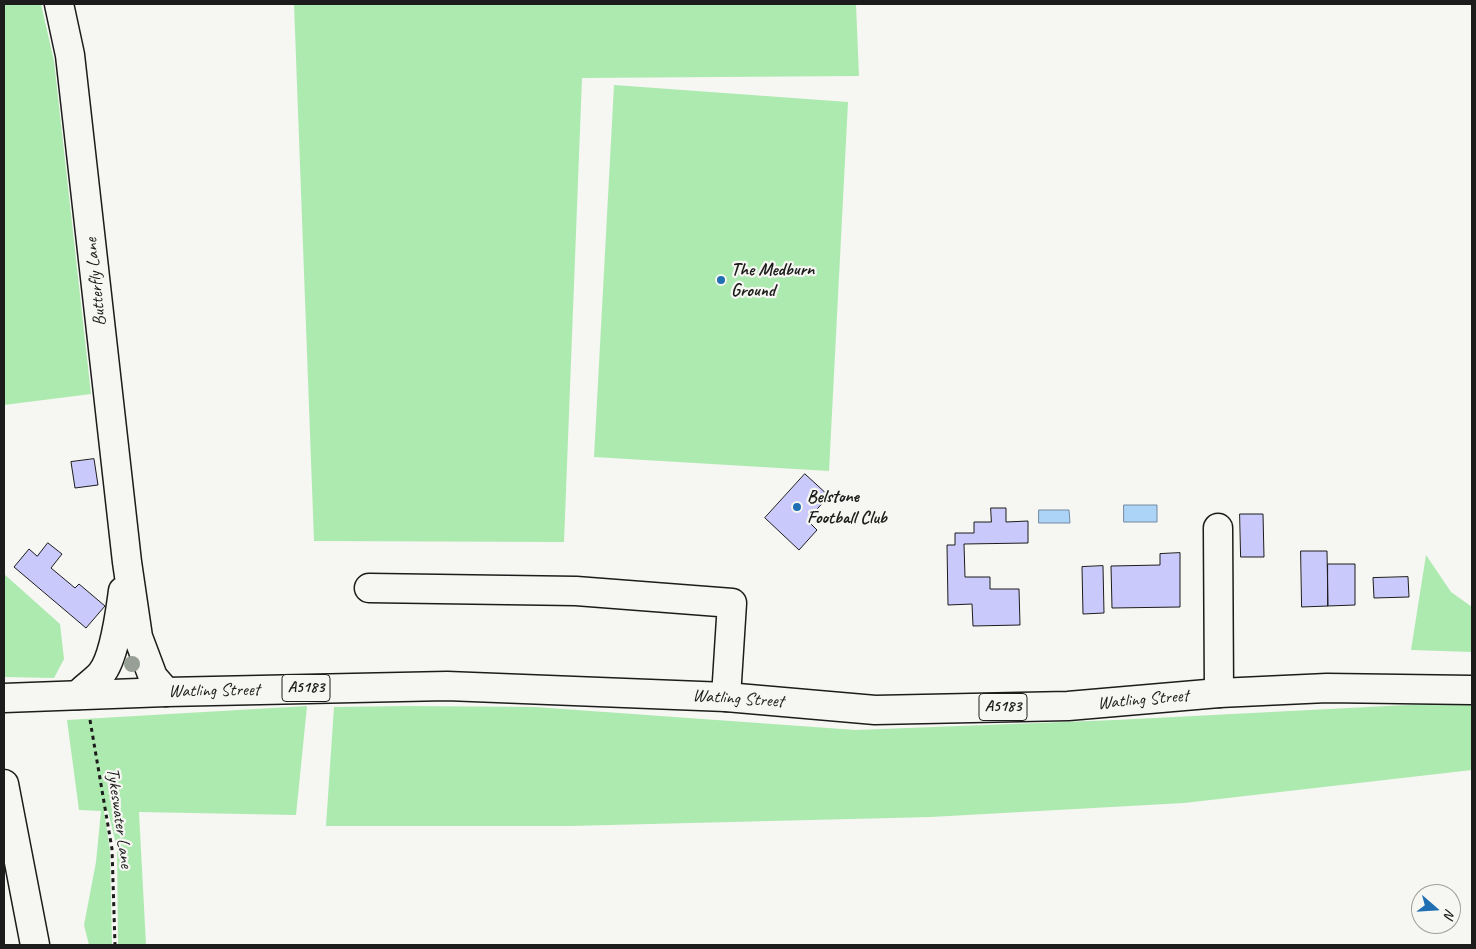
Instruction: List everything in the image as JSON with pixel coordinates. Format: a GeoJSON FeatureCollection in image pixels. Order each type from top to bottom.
{"type":"FeatureCollection","features":[{"type":"Feature","properties":{"kind":"main road","name":"Butterfly Lane"},"geometry":{"type":"LineString","coordinates":[[59,4],[70,55],[127,562],[138,637],[153,677],[166,692]]}},
{"type":"Feature","properties":{"kind":"main road"},"geometry":{"type":"LineString","coordinates":[[1218,528],[1219,693]]}},
{"type":"Feature","properties":{"kind":"main road","name":"Butterfly Lane"},"geometry":{"type":"LineString","coordinates":[[83,695],[101,674],[109,656],[120,612],[127,562]]}},
{"type":"Feature","properties":{"kind":"main road"},"geometry":{"type":"LineString","coordinates":[[369,588],[576,591],[732,603],[726,697]]}},
{"type":"Feature","properties":{"kind":"main road"},"geometry":{"type":"LineString","coordinates":[[109,656],[145,656]]}},
{"type":"Feature","properties":{"kind":"main road","name":"Watling Street"},"geometry":{"type":"LineString","coordinates":[[4,698],[166,692],[447,686],[726,697],[875,710],[1068,706],[1219,693],[1327,688],[1472,690]]}},
{"type":"Feature","properties":{"kind":"main road"},"geometry":{"type":"LineString","coordinates":[[4,784],[35,945]]}},
{"type":"Feature","properties":{"kind":"path","name":"Tykeswater Lane"},"geometry":{"type":"LineString","coordinates":[[83,695],[89,717],[112,849],[115,945]]}},
{"type":"Feature","properties":{"kind":"green space"},"geometry":{"type":"Polygon","coordinates":[[[4,4],[41,4],[54,61],[91,394],[4,405],[4,4]]]}},
{"type":"Feature","properties":{"kind":"green space"},"geometry":{"type":"Polygon","coordinates":[[[294,4],[856,4],[859,76],[582,78],[564,542],[314,541],[294,4]]]}},
{"type":"Feature","properties":{"kind":"green space","name":"The Medburn Ground"},"geometry":{"type":"Polygon","coordinates":[[[614,85],[848,102],[829,471],[594,457],[614,85]]]}},
{"type":"Feature","properties":{"kind":"green space"},"geometry":{"type":"Polygon","coordinates":[[[1426,555],[1451,592],[1472,607],[1472,652],[1411,650],[1426,555]]]}},
{"type":"Feature","properties":{"kind":"green space"},"geometry":{"type":"Polygon","coordinates":[[[4,574],[60,624],[64,659],[54,678],[4,677],[4,574]]]}},
{"type":"Feature","properties":{"kind":"green space"},"geometry":{"type":"Polygon","coordinates":[[[1426,704],[1472,705],[1472,770],[1184,803],[931,817],[570,826],[326,826],[334,707],[535,707],[856,730],[1116,720],[1426,704]]]}},
{"type":"Feature","properties":{"kind":"green space"},"geometry":{"type":"Polygon","coordinates":[[[307,706],[296,815],[139,812],[146,945],[118,945],[117,848],[108,811],[104,811],[110,850],[112,945],[89,945],[84,925],[96,862],[101,811],[79,810],[67,720],[307,706]]]}},
{"type":"Feature","properties":{"kind":"water"},"geometry":{"type":"Polygon","coordinates":[[[1124,505],[1157,505],[1157,522],[1124,522],[1124,505]]]}},
{"type":"Feature","properties":{"kind":"water"},"geometry":{"type":"Polygon","coordinates":[[[1039,510],[1069,510],[1070,523],[1039,523],[1039,510]]]}},
{"type":"Feature","properties":{"kind":"building"},"geometry":{"type":"Polygon","coordinates":[[[94,459],[98,485],[75,488],[71,462],[94,459]]]}},
{"type":"Feature","properties":{"kind":"building","name":"Belstone Football Club"},"geometry":{"type":"Polygon","coordinates":[[[805,474],[829,496],[807,520],[817,530],[799,550],[765,518],[805,474]]]}},
{"type":"Feature","properties":{"kind":"building"},"geometry":{"type":"Polygon","coordinates":[[[991,508],[1006,508],[1006,522],[1028,521],[1028,543],[964,544],[965,577],[990,577],[990,589],[1019,589],[1020,625],[973,626],[972,604],[948,605],[947,545],[955,545],[955,533],[974,533],[974,522],[991,522],[991,508]]]}},
{"type":"Feature","properties":{"kind":"building"},"geometry":{"type":"Polygon","coordinates":[[[1240,514],[1263,514],[1264,557],[1241,557],[1240,514]]]}},
{"type":"Feature","properties":{"kind":"building"},"geometry":{"type":"Polygon","coordinates":[[[48,543],[62,554],[51,568],[75,588],[79,584],[105,606],[86,628],[14,567],[29,549],[37,556],[48,543]]]}},
{"type":"Feature","properties":{"kind":"building"},"geometry":{"type":"Polygon","coordinates":[[[1301,551],[1327,551],[1328,606],[1302,607],[1301,551]]]}},
{"type":"Feature","properties":{"kind":"building"},"geometry":{"type":"Polygon","coordinates":[[[1180,553],[1180,607],[1112,608],[1111,566],[1160,565],[1160,554],[1180,553]]]}},
{"type":"Feature","properties":{"kind":"building"},"geometry":{"type":"Polygon","coordinates":[[[1328,564],[1355,564],[1355,605],[1328,606],[1328,564]]]}},
{"type":"Feature","properties":{"kind":"building"},"geometry":{"type":"Polygon","coordinates":[[[1103,566],[1104,613],[1083,614],[1082,567],[1103,566]]]}},
{"type":"Feature","properties":{"kind":"building"},"geometry":{"type":"Polygon","coordinates":[[[1408,577],[1409,597],[1374,598],[1373,578],[1408,577]]]}},
{"type":"Feature","properties":{"kind":"place","name":"The Medburn Ground"},"geometry":{"type":"Point","coordinates":[721,280]}},
{"type":"Feature","properties":{"kind":"place","name":"Belstone Football Club"},"geometry":{"type":"Point","coordinates":[797,507]}}]}
